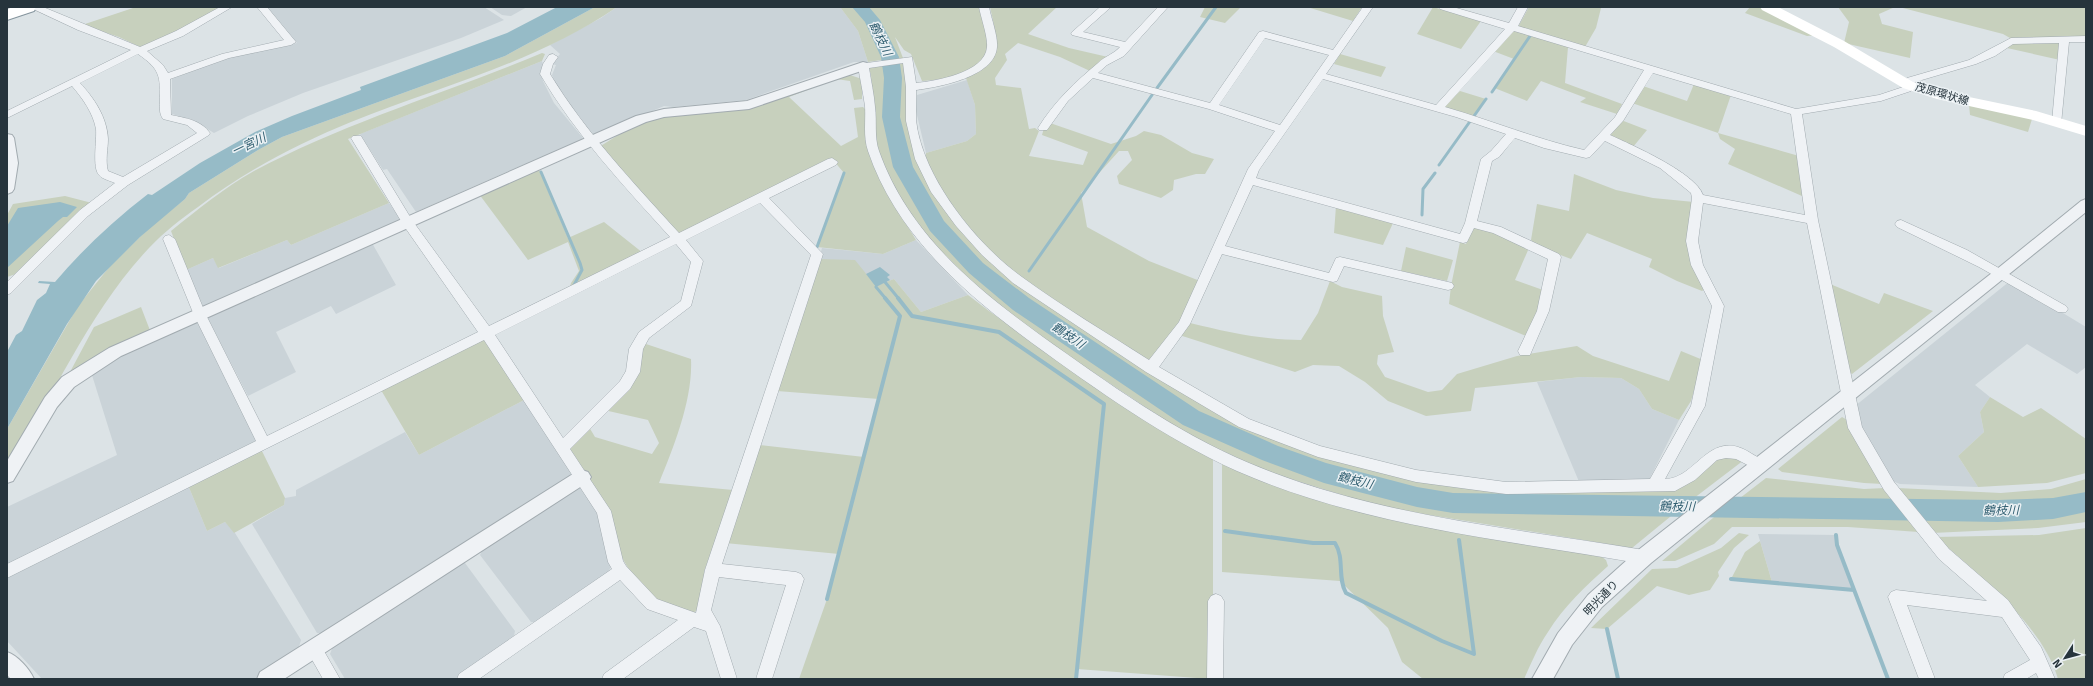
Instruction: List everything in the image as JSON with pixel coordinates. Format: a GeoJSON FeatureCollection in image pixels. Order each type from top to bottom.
{"type":"FeatureCollection","features":[{"type":"Feature","properties":{"kind":"highway"},"geometry":{"type":"LineString","coordinates":[[7,15],[28,7]]}},
{"type":"Feature","properties":{"kind":"main road","name":"茂原環状線"},"geometry":{"type":"LineString","coordinates":[[1767,7],[1839,44],[1908,85],[1942,96],[2086,130]]}},
{"type":"Feature","properties":{"kind":"street"},"geometry":{"type":"LineString","coordinates":[[9,285],[84,213],[124,182],[205,133],[191,123],[167,118],[165,114],[165,77],[155,64],[139,51],[118,39],[82,28],[34,7]]}},
{"type":"Feature","properties":{"kind":"street"},"geometry":{"type":"LineString","coordinates":[[7,115],[129,54],[190,28],[227,7]]}},
{"type":"Feature","properties":{"kind":"street"},"geometry":{"type":"LineString","coordinates":[[165,77],[226,56],[291,42],[262,7]]}},
{"type":"Feature","properties":{"kind":"street"},"geometry":{"type":"LineString","coordinates":[[911,86],[950,80],[967,74],[984,62],[992,53],[984,7]]}},
{"type":"Feature","properties":{"kind":"street"},"geometry":{"type":"LineString","coordinates":[[1106,7],[1076,33],[1127,46]]}},
{"type":"Feature","properties":{"kind":"street"},"geometry":{"type":"LineString","coordinates":[[1043,128],[1064,99],[1103,63],[1120,54],[1163,7]]}},
{"type":"Feature","properties":{"kind":"street"},"geometry":{"type":"LineString","coordinates":[[1151,368],[1184,324],[1217,248],[1254,169],[1334,53],[1368,7]]}},
{"type":"Feature","properties":{"kind":"street"},"geometry":{"type":"LineString","coordinates":[[1443,7],[1796,112],[1881,98],[1907,89],[1911,80],[1992,54],[2000,46],[2011,41],[2064,39],[2086,40]]}},
{"type":"Feature","properties":{"kind":"street"},"geometry":{"type":"LineString","coordinates":[[1439,108],[1512,27],[1523,7]]}},
{"type":"Feature","properties":{"kind":"street"},"geometry":{"type":"LineString","coordinates":[[1213,107],[1263,34],[1334,53]]}},
{"type":"Feature","properties":{"kind":"street"},"geometry":{"type":"LineString","coordinates":[[2057,122],[2064,39]]}},
{"type":"Feature","properties":{"kind":"street"},"geometry":{"type":"LineString","coordinates":[[553,57],[548,64],[545,74],[560,103],[590,141],[697,261],[687,303],[644,335],[636,349],[633,372],[625,385],[563,448]]}},
{"type":"Feature","properties":{"kind":"street"},"geometry":{"type":"LineString","coordinates":[[7,476],[51,402],[68,382],[115,352],[408,223],[641,118],[664,113],[749,105],[865,65],[904,60],[908,60],[911,86],[911,121],[921,159],[935,189],[960,223],[986,252],[1017,280],[1151,368],[1244,423],[1318,452],[1416,476],[1506,488],[1675,485],[1690,476],[1712,456],[1726,452],[1739,453],[1760,465]]}},
{"type":"Feature","properties":{"kind":"street"},"geometry":{"type":"LineString","coordinates":[[865,65],[872,148],[908,220],[935,254],[971,290],[1029,334],[1124,401],[1167,429],[1270,478],[1355,505],[1409,517],[1644,557]]}},
{"type":"Feature","properties":{"kind":"street"},"geometry":{"type":"LineString","coordinates":[[1320,75],[1439,108],[1514,132],[1548,145],[1586,154],[1618,119],[1650,69]]}},
{"type":"Feature","properties":{"kind":"street"},"geometry":{"type":"LineString","coordinates":[[1090,74],[1213,107],[1282,129]]}},
{"type":"Feature","properties":{"kind":"street"},"geometry":{"type":"LineString","coordinates":[[74,82],[88,97],[99,117],[102,135],[100,168],[102,173],[124,182]]}},
{"type":"Feature","properties":{"kind":"street"},"geometry":{"type":"LineString","coordinates":[[1796,112],[1812,220],[1856,428],[1889,486],[1928,535],[1957,566],[1998,600],[2006,610],[2035,652],[2047,679]]}},
{"type":"Feature","properties":{"kind":"street"},"geometry":{"type":"LineString","coordinates":[[1249,180],[1463,239],[1471,223],[1487,159],[1495,154],[1514,132]]}},
{"type":"Feature","properties":{"kind":"street"},"geometry":{"type":"LineString","coordinates":[[1602,135],[1664,165],[1696,191],[1698,198],[1692,241],[1697,265],[1718,306],[1698,406],[1654,486]]}},
{"type":"Feature","properties":{"kind":"street"},"geometry":{"type":"LineString","coordinates":[[7,138],[11,146],[7,189]]}},
{"type":"Feature","properties":{"kind":"street"},"geometry":{"type":"LineString","coordinates":[[357,138],[408,223],[487,334],[604,511],[616,562],[621,571],[652,604],[712,626]]}},
{"type":"Feature","properties":{"kind":"street"},"geometry":{"type":"LineString","coordinates":[[7,571],[832,162]]}},
{"type":"Feature","properties":{"kind":"street"},"geometry":{"type":"LineString","coordinates":[[729,679],[712,626],[703,612],[713,570],[817,254],[761,197]]}},
{"type":"Feature","properties":{"kind":"street"},"geometry":{"type":"LineString","coordinates":[[1698,198],[1812,220]]}},
{"type":"Feature","properties":{"kind":"street","name":"明光通り"},"geometry":{"type":"LineString","coordinates":[[1542,679],[1565,639],[1595,601],[1644,557],[2002,273],[2086,204]]}},
{"type":"Feature","properties":{"kind":"street"},"geometry":{"type":"LineString","coordinates":[[1471,223],[1502,233],[1556,257],[1542,311],[1525,351]]}},
{"type":"Feature","properties":{"kind":"street"},"geometry":{"type":"LineString","coordinates":[[1901,224],[1949,244],[2002,273],[2062,309]]}},
{"type":"Feature","properties":{"kind":"street"},"geometry":{"type":"LineString","coordinates":[[169,239],[200,315],[264,444]]}},
{"type":"Feature","properties":{"kind":"street"},"geometry":{"type":"LineString","coordinates":[[1217,248],[1333,278],[1340,261],[1448,286]]}},
{"type":"Feature","properties":{"kind":"street"},"geometry":{"type":"LineString","coordinates":[[267,679],[582,477]]}},
{"type":"Feature","properties":{"kind":"street"},"geometry":{"type":"LineString","coordinates":[[713,570],[796,579],[764,679]]}},
{"type":"Feature","properties":{"kind":"street"},"geometry":{"type":"LineString","coordinates":[[465,679],[621,571]]}},
{"type":"Feature","properties":{"kind":"street"},"geometry":{"type":"LineString","coordinates":[[1928,679],[1896,598],[2006,610]]}},
{"type":"Feature","properties":{"kind":"street"},"geometry":{"type":"LineString","coordinates":[[1215,679],[1216,601]]}},
{"type":"Feature","properties":{"kind":"street"},"geometry":{"type":"LineString","coordinates":[[610,679],[692,619]]}},
{"type":"Feature","properties":{"kind":"street"},"geometry":{"type":"LineString","coordinates":[[314,649],[332,679]]}},
{"type":"Feature","properties":{"kind":"street"},"geometry":{"type":"LineString","coordinates":[[7,661],[24,679]]}},
{"type":"Feature","properties":{"kind":"street"},"geometry":{"type":"LineString","coordinates":[[2011,679],[2040,663]]}},
{"type":"Feature","properties":{"kind":"shaded area"},"geometry":{"type":"Polygon","coordinates":[[[265,7],[484,7],[504,20],[461,38],[303,93],[248,116],[214,133],[193,120],[172,114],[172,79],[223,59],[297,43],[265,7]]]}},
{"type":"Feature","properties":{"kind":"shaded area"},"geometry":{"type":"Polygon","coordinates":[[[490,7],[527,7],[511,16],[502,15],[490,7]]]}},
{"type":"Feature","properties":{"kind":"shaded area"},"geometry":{"type":"Polygon","coordinates":[[[617,7],[840,7],[858,31],[868,62],[854,62],[746,100],[673,107],[664,106],[597,135],[593,134],[560,93],[552,75],[556,65],[552,64],[560,54],[550,45],[601,18],[617,7]]]}},
{"type":"Feature","properties":{"kind":"shaded area"},"geometry":{"type":"Polygon","coordinates":[[[542,61],[544,68],[541,72],[543,81],[554,103],[583,138],[581,142],[527,166],[525,164],[416,212],[387,169],[383,170],[360,134],[542,61]]]}},
{"type":"Feature","properties":{"kind":"shaded area"},"geometry":{"type":"Polygon","coordinates":[[[967,80],[975,105],[976,134],[967,141],[926,153],[916,111],[917,95],[967,80]]]}},
{"type":"Feature","properties":{"kind":"shaded area"},"geometry":{"type":"Polygon","coordinates":[[[389,203],[401,220],[204,310],[186,270],[213,258],[219,268],[287,240],[291,245],[389,203]]]}},
{"type":"Feature","properties":{"kind":"shaded area"},"geometry":{"type":"Polygon","coordinates":[[[916,240],[968,295],[921,312],[894,279],[876,287],[866,274],[819,259],[822,248],[883,254],[916,240]]]}},
{"type":"Feature","properties":{"kind":"shaded area"},"geometry":{"type":"Polygon","coordinates":[[[372,243],[396,285],[336,314],[331,306],[276,332],[296,372],[248,396],[207,317],[372,243]]]}},
{"type":"Feature","properties":{"kind":"shaded area"},"geometry":{"type":"Polygon","coordinates":[[[2010,281],[2086,327],[2086,367],[2077,374],[2027,344],[1975,385],[1990,397],[1980,412],[1984,432],[1958,456],[1978,487],[1900,484],[1892,481],[1858,421],[1855,406],[2010,281]]]}},
{"type":"Feature","properties":{"kind":"shaded area"},"geometry":{"type":"Polygon","coordinates":[[[198,320],[258,444],[7,567],[7,507],[117,455],[91,372],[114,358],[198,320]]]}},
{"type":"Feature","properties":{"kind":"shaded area"},"geometry":{"type":"Polygon","coordinates":[[[1581,377],[1621,378],[1639,389],[1652,409],[1679,420],[1647,484],[1580,484],[1537,382],[1581,377]]]}},
{"type":"Feature","properties":{"kind":"shaded area"},"geometry":{"type":"Polygon","coordinates":[[[526,399],[573,470],[568,478],[327,633],[317,633],[252,524],[284,505],[285,498],[296,496],[296,490],[405,432],[419,455],[526,399]]]}},
{"type":"Feature","properties":{"kind":"shaded area"},"geometry":{"type":"Polygon","coordinates":[[[188,485],[207,531],[225,522],[235,533],[301,640],[298,650],[254,679],[42,679],[7,641],[7,574],[188,485]]]}},
{"type":"Feature","properties":{"kind":"shaded area"},"geometry":{"type":"Polygon","coordinates":[[[585,486],[599,513],[611,566],[607,576],[539,623],[531,622],[480,555],[485,545],[576,487],[585,486]]]}},
{"type":"Feature","properties":{"kind":"shaded area"},"geometry":{"type":"Polygon","coordinates":[[[1758,534],[1836,535],[1837,545],[1854,590],[1772,582],[1758,534]]]}},
{"type":"Feature","properties":{"kind":"shaded area"},"geometry":{"type":"Polygon","coordinates":[[[465,563],[515,631],[513,641],[458,679],[345,679],[330,654],[335,641],[455,564],[465,563]]]}},
{"type":"Feature","properties":{"kind":"green space"},"geometry":{"type":"Polygon","coordinates":[[[136,7],[224,7],[142,48],[119,37],[82,25],[136,7]]]}},
{"type":"Feature","properties":{"kind":"green space"},"geometry":{"type":"Polygon","coordinates":[[[595,7],[617,7],[554,43],[521,58],[488,72],[351,122],[291,149],[234,182],[179,221],[149,248],[127,273],[108,300],[73,355],[25,440],[7,468],[7,429],[78,306],[110,266],[150,227],[185,199],[189,193],[258,150],[282,137],[505,56],[595,7]]]}},
{"type":"Feature","properties":{"kind":"green space"},"geometry":{"type":"Polygon","coordinates":[[[840,7],[859,7],[869,20],[888,59],[868,62],[858,31],[840,7]]]}},
{"type":"Feature","properties":{"kind":"green space"},"geometry":{"type":"Polygon","coordinates":[[[863,7],[981,7],[989,37],[987,56],[973,69],[963,73],[952,77],[922,81],[911,54],[904,50],[895,37],[903,58],[892,59],[882,32],[863,7]]]}},
{"type":"Feature","properties":{"kind":"green space"},"geometry":{"type":"Polygon","coordinates":[[[990,7],[1057,7],[1028,34],[1069,48],[1108,57],[1090,71],[1060,57],[1018,43],[1005,54],[1007,60],[995,78],[996,85],[1021,88],[1029,129],[1035,128],[1039,131],[1029,156],[1083,165],[1088,152],[1042,135],[1044,128],[1050,123],[1111,144],[1136,136],[1144,131],[1161,135],[1192,153],[1214,159],[1205,174],[1196,174],[1174,180],[1173,190],[1161,198],[1119,184],[1117,176],[1132,160],[1128,151],[1119,151],[1081,193],[1087,227],[1149,261],[1200,281],[1190,323],[1259,337],[1301,340],[1318,313],[1330,281],[1342,287],[1382,296],[1383,316],[1394,352],[1378,355],[1377,364],[1385,377],[1428,392],[1442,390],[1457,374],[1517,356],[1577,346],[1593,356],[1669,381],[1681,351],[1703,360],[1691,401],[1679,420],[1652,409],[1639,389],[1621,378],[1581,377],[1475,388],[1471,411],[1426,416],[1388,401],[1365,382],[1339,366],[1313,365],[1295,372],[1173,333],[1149,360],[1142,361],[1018,277],[962,223],[925,161],[926,153],[967,141],[976,134],[975,105],[966,78],[986,67],[994,57],[996,39],[990,7]]]}},
{"type":"Feature","properties":{"kind":"green space"},"geometry":{"type":"Polygon","coordinates":[[[1205,7],[1241,7],[1225,23],[1200,17],[1205,7]]]}},
{"type":"Feature","properties":{"kind":"green space"},"geometry":{"type":"Polygon","coordinates":[[[1307,7],[1362,7],[1353,21],[1307,7]]]}},
{"type":"Feature","properties":{"kind":"green space"},"geometry":{"type":"Polygon","coordinates":[[[1433,7],[1481,21],[1461,49],[1417,34],[1433,7]]]}},
{"type":"Feature","properties":{"kind":"green space"},"geometry":{"type":"Polygon","coordinates":[[[1529,7],[1601,8],[1596,28],[1585,47],[1518,27],[1529,7]]]}},
{"type":"Feature","properties":{"kind":"green space"},"geometry":{"type":"Polygon","coordinates":[[[1750,7],[1760,7],[1818,35],[1807,36],[1745,13],[1750,7]]]}},
{"type":"Feature","properties":{"kind":"green space"},"geometry":{"type":"Polygon","coordinates":[[[1838,7],[1895,7],[1879,14],[1882,24],[1913,32],[1910,58],[1844,43],[1849,22],[1838,7]]]}},
{"type":"Feature","properties":{"kind":"green space"},"geometry":{"type":"Polygon","coordinates":[[[1899,7],[2086,7],[2086,37],[2010,38],[2003,34],[1899,7]]]}},
{"type":"Feature","properties":{"kind":"green space"},"geometry":{"type":"Polygon","coordinates":[[[1511,29],[1568,47],[1565,83],[1622,104],[1617,114],[1580,102],[1586,98],[1541,81],[1527,101],[1495,88],[1514,59],[1493,51],[1511,29]]]}},
{"type":"Feature","properties":{"kind":"green space"},"geometry":{"type":"Polygon","coordinates":[[[2059,39],[2060,60],[2007,48],[2011,43],[2059,39]]]}},
{"type":"Feature","properties":{"kind":"green space"},"geometry":{"type":"Polygon","coordinates":[[[542,53],[545,54],[542,61],[348,139],[389,203],[291,245],[287,240],[218,268],[213,258],[186,270],[171,231],[211,200],[254,171],[360,123],[542,53]]]}},
{"type":"Feature","properties":{"kind":"green space"},"geometry":{"type":"Polygon","coordinates":[[[1340,54],[1386,67],[1381,77],[1334,64],[1340,54]]]}},
{"type":"Feature","properties":{"kind":"green space"},"geometry":{"type":"Polygon","coordinates":[[[904,63],[909,84],[908,121],[931,186],[1006,273],[1232,419],[1415,478],[1662,489],[1725,456],[1744,460],[1685,505],[1465,501],[1393,489],[1324,469],[1272,450],[1200,419],[1021,301],[985,273],[939,225],[924,202],[905,163],[898,140],[894,117],[896,78],[893,65],[904,63]]]}},
{"type":"Feature","properties":{"kind":"green space"},"geometry":{"type":"Polygon","coordinates":[[[889,65],[890,121],[896,153],[909,186],[932,225],[967,263],[1007,297],[1069,341],[1182,416],[1219,436],[1258,453],[1339,480],[1404,498],[1455,506],[1483,508],[1676,512],[1632,548],[1381,507],[1268,472],[1186,434],[1031,331],[959,275],[904,206],[876,146],[871,75],[869,68],[889,65]]]}},
{"type":"Feature","properties":{"kind":"green space"},"geometry":{"type":"Polygon","coordinates":[[[844,73],[862,79],[862,99],[854,100],[850,81],[836,79],[789,97],[841,146],[858,137],[854,108],[863,107],[866,110],[870,157],[890,197],[916,240],[883,254],[817,247],[844,173],[833,160],[679,235],[599,147],[623,132],[653,118],[678,113],[727,111],[844,73]]]}},
{"type":"Feature","properties":{"kind":"green space"},"geometry":{"type":"Polygon","coordinates":[[[1694,84],[1731,95],[1718,133],[1632,103],[1643,86],[1687,101],[1694,84]]]}},
{"type":"Feature","properties":{"kind":"green space"},"geometry":{"type":"Polygon","coordinates":[[[1460,91],[1486,99],[1474,116],[1443,107],[1460,91]]]}},
{"type":"Feature","properties":{"kind":"green space"},"geometry":{"type":"Polygon","coordinates":[[[1969,105],[2032,119],[2028,132],[1970,115],[1969,105]]]}},
{"type":"Feature","properties":{"kind":"green space"},"geometry":{"type":"Polygon","coordinates":[[[1621,120],[1647,130],[1633,147],[1610,137],[1608,133],[1621,120]]]}},
{"type":"Feature","properties":{"kind":"green space"},"geometry":{"type":"Polygon","coordinates":[[[1718,133],[1799,156],[1802,196],[1728,164],[1735,149],[1720,139],[1718,133]]]}},
{"type":"Feature","properties":{"kind":"green space"},"geometry":{"type":"Polygon","coordinates":[[[538,167],[568,238],[604,222],[643,253],[569,291],[571,283],[579,271],[568,242],[528,260],[479,194],[538,167]]]}},
{"type":"Feature","properties":{"kind":"green space"},"geometry":{"type":"Polygon","coordinates":[[[1574,174],[1616,190],[1653,198],[1694,202],[1690,224],[1705,289],[1702,291],[1677,281],[1649,267],[1652,259],[1587,233],[1571,259],[1537,246],[1531,240],[1537,204],[1569,211],[1574,174]]]}},
{"type":"Feature","properties":{"kind":"green space"},"geometry":{"type":"Polygon","coordinates":[[[65,196],[92,203],[16,274],[7,277],[7,215],[13,204],[65,196]]]}},
{"type":"Feature","properties":{"kind":"green space"},"geometry":{"type":"Polygon","coordinates":[[[1336,206],[1393,223],[1383,245],[1334,233],[1336,206]]]}},
{"type":"Feature","properties":{"kind":"green space"},"geometry":{"type":"Polygon","coordinates":[[[1479,227],[1502,234],[1529,248],[1515,280],[1543,290],[1538,312],[1526,336],[1449,304],[1460,242],[1466,244],[1472,228],[1479,227]]]}},
{"type":"Feature","properties":{"kind":"green space"},"geometry":{"type":"Polygon","coordinates":[[[1406,247],[1453,260],[1447,281],[1401,271],[1406,247]]]}},
{"type":"Feature","properties":{"kind":"green space"},"geometry":{"type":"Polygon","coordinates":[[[819,259],[855,260],[876,286],[894,279],[921,312],[968,295],[1111,395],[1213,458],[1213,601],[1210,679],[1077,669],[1076,679],[799,679],[827,599],[839,554],[725,543],[759,445],[864,457],[879,399],[777,391],[819,259]]]}},
{"type":"Feature","properties":{"kind":"green space"},"geometry":{"type":"Polygon","coordinates":[[[1830,284],[1879,304],[1884,293],[1933,311],[1852,374],[1848,371],[1830,284]]]}},
{"type":"Feature","properties":{"kind":"green space"},"geometry":{"type":"Polygon","coordinates":[[[141,307],[151,333],[70,372],[94,327],[141,307]]]}},
{"type":"Feature","properties":{"kind":"green space"},"geometry":{"type":"Polygon","coordinates":[[[484,338],[526,399],[419,455],[381,390],[484,338]]]}},
{"type":"Feature","properties":{"kind":"green space"},"geometry":{"type":"Polygon","coordinates":[[[643,343],[691,359],[691,374],[686,406],[671,454],[659,483],[733,490],[704,572],[707,577],[700,608],[692,614],[656,600],[632,575],[620,554],[608,508],[568,446],[589,427],[595,437],[652,454],[659,443],[648,420],[604,410],[643,343]]]}},
{"type":"Feature","properties":{"kind":"green space"},"geometry":{"type":"Polygon","coordinates":[[[1990,397],[2023,417],[2041,408],[2086,439],[2086,473],[2047,483],[1978,487],[1958,456],[1984,432],[1980,412],[1990,397]]]}},
{"type":"Feature","properties":{"kind":"green space"},"geometry":{"type":"Polygon","coordinates":[[[1842,417],[1849,421],[1883,484],[1864,483],[1782,472],[1778,469],[1842,417]]]}},
{"type":"Feature","properties":{"kind":"green space"},"geometry":{"type":"Polygon","coordinates":[[[261,449],[285,498],[284,505],[234,533],[225,522],[207,531],[188,485],[261,449]]]}},
{"type":"Feature","properties":{"kind":"green space"},"geometry":{"type":"Polygon","coordinates":[[[1222,462],[1296,492],[1594,551],[1606,560],[1608,566],[1576,597],[1554,623],[1541,643],[1524,679],[1423,679],[1402,662],[1388,628],[1340,581],[1222,572],[1222,462]]]}},
{"type":"Feature","properties":{"kind":"green space"},"geometry":{"type":"Polygon","coordinates":[[[1766,478],[1864,489],[1885,488],[1899,506],[1731,505],[1766,478]]]}},
{"type":"Feature","properties":{"kind":"green space"},"geometry":{"type":"Polygon","coordinates":[[[2086,479],[2086,496],[2043,504],[2021,506],[1911,506],[1897,488],[2001,493],[2051,489],[2086,479]]]}},
{"type":"Feature","properties":{"kind":"green space"},"geometry":{"type":"Polygon","coordinates":[[[2086,506],[2086,522],[2038,528],[1932,533],[1918,514],[2019,514],[2086,506]]]}},
{"type":"Feature","properties":{"kind":"green space"},"geometry":{"type":"Polygon","coordinates":[[[1720,512],[1904,514],[1919,532],[1848,527],[1732,527],[1714,544],[1675,561],[1662,561],[1720,512]]]}},
{"type":"Feature","properties":{"kind":"green space"},"geometry":{"type":"Polygon","coordinates":[[[2086,528],[2086,679],[2058,679],[2050,659],[2024,620],[1989,584],[1936,537],[2039,535],[2086,528]]]}},
{"type":"Feature","properties":{"kind":"green space"},"geometry":{"type":"Polygon","coordinates":[[[1739,533],[1749,535],[1734,548],[1718,572],[1719,576],[1710,590],[1689,595],[1657,586],[1607,629],[1591,628],[1652,569],[1677,568],[1721,548],[1739,533]]]}},
{"type":"Feature","properties":{"kind":"green space"},"geometry":{"type":"Polygon","coordinates":[[[1760,541],[1772,582],[1731,579],[1745,552],[1760,541]]]}},
{"type":"Feature","properties":{"kind":"water","name":"一宮川"},"geometry":{"type":"Polygon","coordinates":[[[557,7],[595,7],[505,56],[282,137],[258,150],[189,193],[185,199],[140,237],[96,281],[67,324],[7,429],[7,352],[16,335],[22,331],[37,300],[46,293],[50,284],[38,283],[39,281],[55,282],[99,235],[148,194],[152,195],[200,163],[255,132],[292,116],[361,90],[360,87],[507,33],[557,7]]]}},
{"type":"Feature","properties":{"kind":"water"},"geometry":{"type":"Polygon","coordinates":[[[60,202],[77,207],[67,217],[63,217],[58,221],[7,268],[7,226],[18,208],[60,202]]]}},
{"type":"Feature","properties":{"kind":"water"},"geometry":{"type":"Polygon","coordinates":[[[880,267],[890,275],[887,277],[890,280],[876,287],[866,274],[880,267]]]}},
{"type":"Feature","properties":{"kind":"waterway","name":"鶴枝川"},"geometry":{"type":"LineString","coordinates":[[860,7],[872,20],[890,57],[893,78],[891,117],[903,167],[937,226],[976,268],[1021,304],[1191,418],[1270,453],[1324,473],[1417,497],[1453,503],[1498,505],[1998,511],[2053,508],[2086,502]]}},
{"type":"Feature","properties":{"kind":"waterway"},"geometry":{"type":"LineString","coordinates":[[1157,88],[1216,7]]}},
{"type":"Feature","properties":{"kind":"waterway"},"geometry":{"type":"LineString","coordinates":[[1492,92],[1530,36]]}},
{"type":"Feature","properties":{"kind":"waterway"},"geometry":{"type":"LineString","coordinates":[[1029,271],[1152,95]]}},
{"type":"Feature","properties":{"kind":"waterway"},"geometry":{"type":"LineString","coordinates":[[1474,116],[1486,99]]}},
{"type":"Feature","properties":{"kind":"waterway"},"geometry":{"type":"LineString","coordinates":[[1439,165],[1471,120]]}},
{"type":"Feature","properties":{"kind":"waterway"},"geometry":{"type":"LineString","coordinates":[[541,172],[580,263],[582,270],[574,285]]}},
{"type":"Feature","properties":{"kind":"waterway"},"geometry":{"type":"LineString","coordinates":[[817,247],[844,173]]}},
{"type":"Feature","properties":{"kind":"waterway"},"geometry":{"type":"LineString","coordinates":[[1422,215],[1423,189],[1435,173]]}},
{"type":"Feature","properties":{"kind":"waterway"},"geometry":{"type":"LineString","coordinates":[[885,282],[899,299]]}},
{"type":"Feature","properties":{"kind":"waterway"},"geometry":{"type":"LineString","coordinates":[[876,287],[886,299]]}},
{"type":"Feature","properties":{"kind":"waterway"},"geometry":{"type":"LineString","coordinates":[[827,599],[900,316],[885,298]]}},
{"type":"Feature","properties":{"kind":"waterway"},"geometry":{"type":"LineString","coordinates":[[898,298],[912,316],[999,332],[1104,404],[1076,679]]}},
{"type":"Feature","properties":{"kind":"waterway"},"geometry":{"type":"LineString","coordinates":[[1225,531],[1313,543],[1335,543],[1340,555],[1342,581],[1346,593],[1442,641],[1474,654],[1459,540]]}},
{"type":"Feature","properties":{"kind":"waterway"},"geometry":{"type":"LineString","coordinates":[[1836,535],[1837,545],[1888,679]]}},
{"type":"Feature","properties":{"kind":"waterway"},"geometry":{"type":"LineString","coordinates":[[1731,579],[1854,590]]}},
{"type":"Feature","properties":{"kind":"waterway"},"geometry":{"type":"LineString","coordinates":[[1607,629],[1618,679]]}}]}
